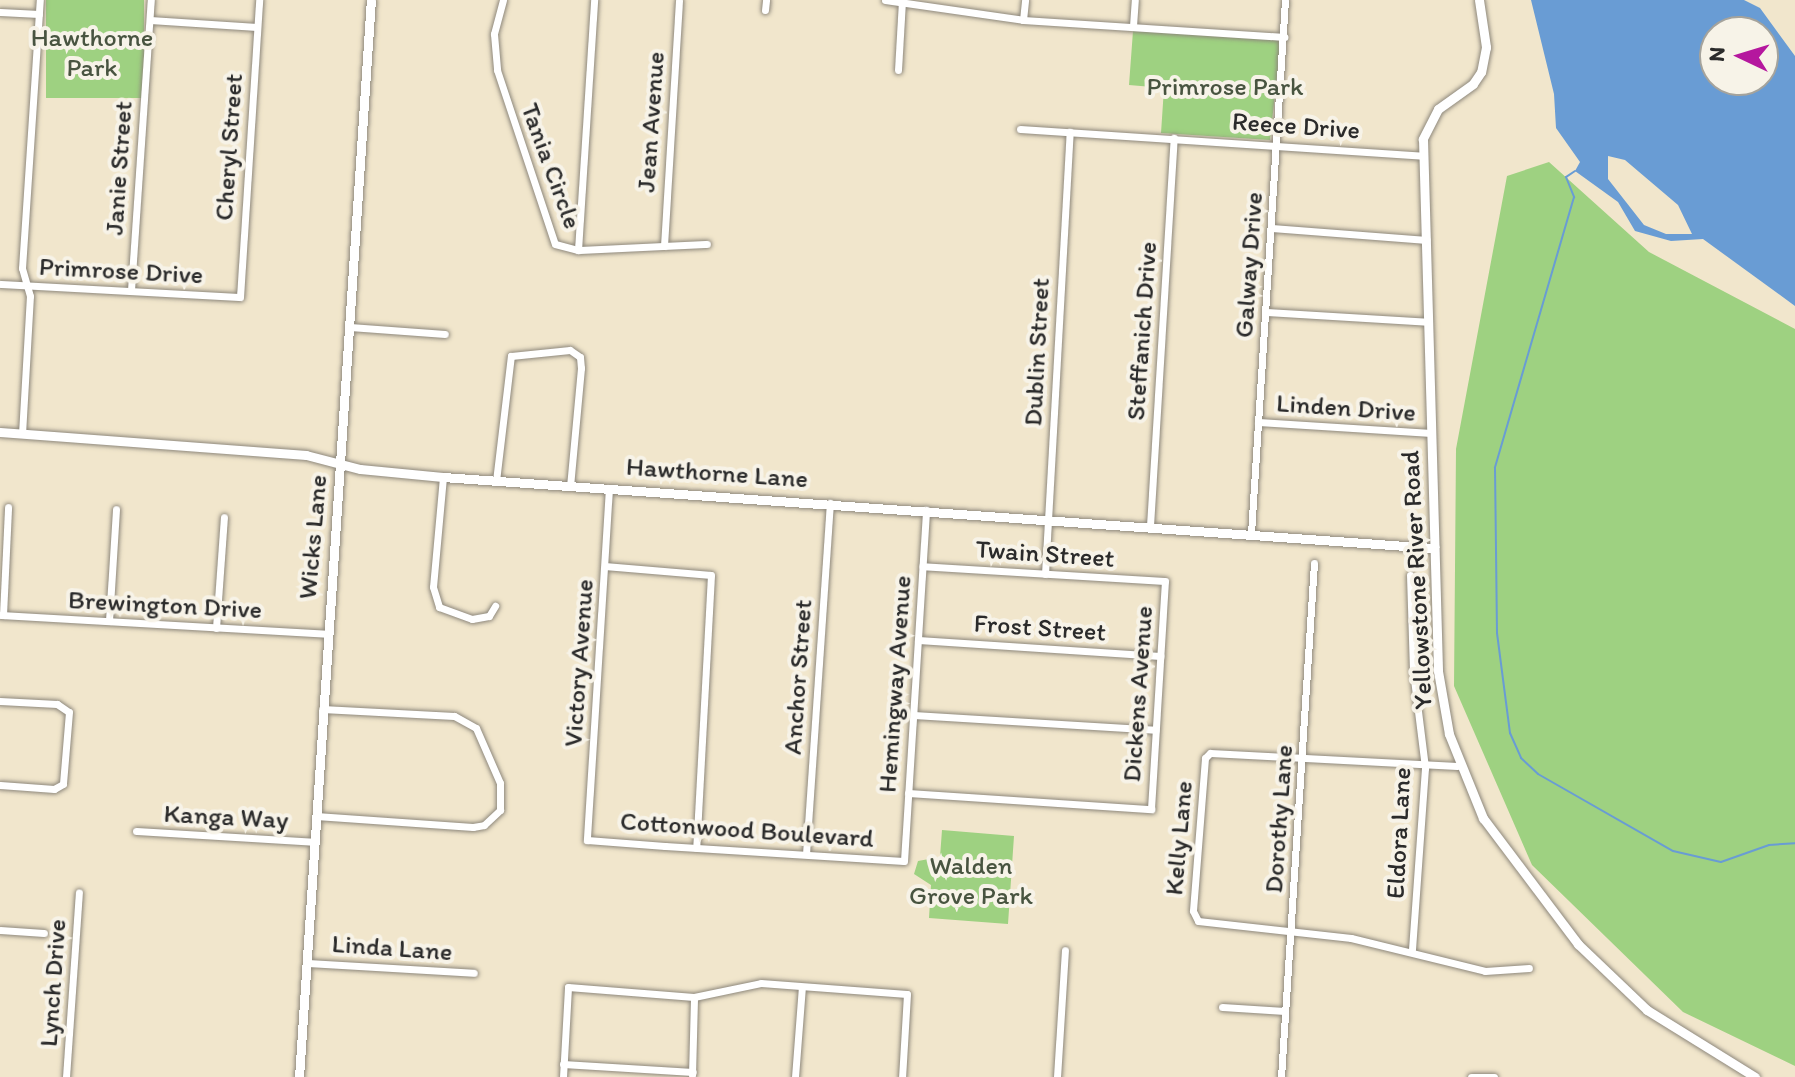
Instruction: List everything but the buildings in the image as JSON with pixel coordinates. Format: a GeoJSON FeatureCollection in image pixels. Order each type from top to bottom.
{"type":"FeatureCollection","features":[{"type":"Feature","properties":{"kind":"street"},"geometry":{"type":"LineString","coordinates":[[22,434],[27,285],[22,268],[40,0]]}},
{"type":"Feature","properties":{"kind":"street","name":"Janie Street"},"geometry":{"type":"LineString","coordinates":[[131,290],[151,0]]}},
{"type":"Feature","properties":{"kind":"street","name":"Cheryl Street"},"geometry":{"type":"LineString","coordinates":[[240,297],[259,0]]}},
{"type":"Feature","properties":{"kind":"street","name":"Wicks Lane"},"geometry":{"type":"LineString","coordinates":[[299,1077],[371,0]]}},
{"type":"Feature","properties":{"kind":"street","name":"Tania Circle"},"geometry":{"type":"LineString","coordinates":[[503,0],[494,34],[497,70],[549,235],[555,244],[578,250],[707,244]]}},
{"type":"Feature","properties":{"kind":"street"},"geometry":{"type":"LineString","coordinates":[[578,250],[594,0]]}},
{"type":"Feature","properties":{"kind":"street","name":"Jean Avenue"},"geometry":{"type":"LineString","coordinates":[[664,246],[679,0]]}},
{"type":"Feature","properties":{"kind":"street"},"geometry":{"type":"LineString","coordinates":[[765,10],[766,0]]}},
{"type":"Feature","properties":{"kind":"street"},"geometry":{"type":"LineString","coordinates":[[885,0],[902,0],[1023,20],[1284,37]]}},
{"type":"Feature","properties":{"kind":"street"},"geometry":{"type":"LineString","coordinates":[[898,70],[902,0]]}},
{"type":"Feature","properties":{"kind":"street"},"geometry":{"type":"LineString","coordinates":[[1023,20],[1025,0]]}},
{"type":"Feature","properties":{"kind":"street"},"geometry":{"type":"LineString","coordinates":[[1133,26],[1135,0]]}},
{"type":"Feature","properties":{"kind":"street","name":"Galway Drive"},"geometry":{"type":"LineString","coordinates":[[1251,533],[1285,0]]}},
{"type":"Feature","properties":{"kind":"street","name":"Yellowstone River Road"},"geometry":{"type":"LineString","coordinates":[[1479,0],[1486,47],[1481,72],[1428,123],[1423,156],[1438,671],[1457,766],[1514,866],[1607,975],[1664,1023],[1755,1077]]}},
{"type":"Feature","properties":{"kind":"street"},"geometry":{"type":"LineString","coordinates":[[0,12],[39,14]]}},
{"type":"Feature","properties":{"kind":"street"},"geometry":{"type":"LineString","coordinates":[[150,20],[257,27]]}},
{"type":"Feature","properties":{"kind":"street","name":"Reece Drive"},"geometry":{"type":"LineString","coordinates":[[1020,129],[1423,156]]}},
{"type":"Feature","properties":{"kind":"street","name":"Dublin Street"},"geometry":{"type":"LineString","coordinates":[[1045,574],[1070,132]]}},
{"type":"Feature","properties":{"kind":"street","name":"Steffanich Drive"},"geometry":{"type":"LineString","coordinates":[[1150,526],[1174,138]]}},
{"type":"Feature","properties":{"kind":"street"},"geometry":{"type":"LineString","coordinates":[[1272,228],[1427,240]]}},
{"type":"Feature","properties":{"kind":"street","name":"Primrose Drive"},"geometry":{"type":"LineString","coordinates":[[0,284],[240,297]]}},
{"type":"Feature","properties":{"kind":"street"},"geometry":{"type":"LineString","coordinates":[[1266,312],[1428,322]]}},
{"type":"Feature","properties":{"kind":"street"},"geometry":{"type":"LineString","coordinates":[[350,327],[445,334]]}},
{"type":"Feature","properties":{"kind":"street"},"geometry":{"type":"LineString","coordinates":[[496,481],[507,363],[517,352],[570,350],[580,357],[570,486]]}},
{"type":"Feature","properties":{"kind":"street","name":"Linden Drive"},"geometry":{"type":"LineString","coordinates":[[1258,422],[1432,433]]}},
{"type":"Feature","properties":{"kind":"street","name":"Hawthorne Lane"},"geometry":{"type":"LineString","coordinates":[[0,432],[306,455],[340,465],[443,477],[1434,548]]}},
{"type":"Feature","properties":{"kind":"street"},"geometry":{"type":"LineString","coordinates":[[443,477],[433,587],[439,607],[472,619],[489,616],[495,606]]}},
{"type":"Feature","properties":{"kind":"street","name":"Victory Avenue"},"geometry":{"type":"LineString","coordinates":[[587,840],[609,488]]}},
{"type":"Feature","properties":{"kind":"street","name":"Anchor Street"},"geometry":{"type":"LineString","coordinates":[[806,854],[830,503]]}},
{"type":"Feature","properties":{"kind":"street"},"geometry":{"type":"LineString","coordinates":[[2,615],[8,507]]}},
{"type":"Feature","properties":{"kind":"street"},"geometry":{"type":"LineString","coordinates":[[109,621],[116,509]]}},
{"type":"Feature","properties":{"kind":"street","name":"Hemingway Avenue"},"geometry":{"type":"LineString","coordinates":[[904,861],[926,510]]}},
{"type":"Feature","properties":{"kind":"street"},"geometry":{"type":"LineString","coordinates":[[216,628],[224,517]]}},
{"type":"Feature","properties":{"kind":"street","name":"Dorothy Lane"},"geometry":{"type":"LineString","coordinates":[[1281,1077],[1314,563]]}},
{"type":"Feature","properties":{"kind":"street"},"geometry":{"type":"LineString","coordinates":[[605,566],[711,575],[696,848]]}},
{"type":"Feature","properties":{"kind":"street","name":"Twain Street"},"geometry":{"type":"LineString","coordinates":[[922,566],[1165,581]]}},
{"type":"Feature","properties":{"kind":"street","name":"Eldora Lane"},"geometry":{"type":"LineString","coordinates":[[1410,575],[1413,671],[1425,768],[1412,950]]}},
{"type":"Feature","properties":{"kind":"street","name":"Dickens Avenue"},"geometry":{"type":"LineString","coordinates":[[908,793],[1151,809],[1165,581]]}},
{"type":"Feature","properties":{"kind":"street","name":"Brewington Drive"},"geometry":{"type":"LineString","coordinates":[[2,615],[327,634]]}},
{"type":"Feature","properties":{"kind":"street","name":"Frost Street"},"geometry":{"type":"LineString","coordinates":[[918,640],[1160,656]]}},
{"type":"Feature","properties":{"kind":"street"},"geometry":{"type":"LineString","coordinates":[[0,701],[57,704],[69,712],[63,784],[54,789],[0,785]]}},
{"type":"Feature","properties":{"kind":"street"},"geometry":{"type":"LineString","coordinates":[[316,816],[473,827],[484,825],[500,810],[500,783],[476,728],[454,716],[322,709]]}},
{"type":"Feature","properties":{"kind":"street"},"geometry":{"type":"LineString","coordinates":[[913,715],[1156,730]]}},
{"type":"Feature","properties":{"kind":"street","name":"Kelly Lane"},"geometry":{"type":"LineString","coordinates":[[1292,928],[1198,921],[1193,911],[1205,758],[1210,753],[1303,759]]}},
{"type":"Feature","properties":{"kind":"street"},"geometry":{"type":"LineString","coordinates":[[1303,759],[1425,768],[1457,766]]}},
{"type":"Feature","properties":{"kind":"street","name":"Kanga Way"},"geometry":{"type":"LineString","coordinates":[[136,831],[314,842]]}},
{"type":"Feature","properties":{"kind":"street","name":"Cottonwood Boulevard"},"geometry":{"type":"LineString","coordinates":[[587,840],[904,861]]}},
{"type":"Feature","properties":{"kind":"street","name":"Lynch Drive"},"geometry":{"type":"LineString","coordinates":[[66,1077],[79,892]]}},
{"type":"Feature","properties":{"kind":"street"},"geometry":{"type":"LineString","coordinates":[[1292,928],[1412,950],[1485,971],[1529,968]]}},
{"type":"Feature","properties":{"kind":"street"},"geometry":{"type":"LineString","coordinates":[[0,930],[44,933]]}},
{"type":"Feature","properties":{"kind":"street"},"geometry":{"type":"LineString","coordinates":[[1057,1077],[1065,950]]}},
{"type":"Feature","properties":{"kind":"street","name":"Linda Lane"},"geometry":{"type":"LineString","coordinates":[[307,963],[474,973]]}},
{"type":"Feature","properties":{"kind":"street"},"geometry":{"type":"LineString","coordinates":[[563,1077],[568,987],[694,997],[761,983],[907,994],[902,1077]]}},
{"type":"Feature","properties":{"kind":"street"},"geometry":{"type":"LineString","coordinates":[[795,1077],[802,987]]}},
{"type":"Feature","properties":{"kind":"street"},"geometry":{"type":"LineString","coordinates":[[563,1064],[692,1075],[694,997]]}},
{"type":"Feature","properties":{"kind":"street"},"geometry":{"type":"LineString","coordinates":[[1222,1007],[1285,1011]]}},
{"type":"Feature","properties":{"kind":"street"},"geometry":{"type":"LineString","coordinates":[[1471,1077],[1494,1077]]}},
{"type":"Feature","properties":{"kind":"green space","name":"Hawthorne Park"},"geometry":{"type":"Polygon","coordinates":[[[46,0],[144,0],[144,98],[46,98],[46,0]]]}},
{"type":"Feature","properties":{"kind":"green space","name":"Primrose Park"},"geometry":{"type":"Polygon","coordinates":[[[1133,31],[1281,39],[1270,140],[1161,133],[1164,88],[1129,85],[1133,31]]]}},
{"type":"Feature","properties":{"kind":"green space"},"geometry":{"type":"Polygon","coordinates":[[[1549,162],[1649,252],[1795,329],[1795,1066],[1683,1012],[1532,865],[1454,686],[1456,449],[1507,176],[1549,162]]]}},
{"type":"Feature","properties":{"kind":"green space","name":"Walden Grove Park"},"geometry":{"type":"Polygon","coordinates":[[[942,830],[1014,836],[1008,924],[929,918],[931,885],[914,874],[918,861],[940,857],[942,830]]]}},
{"type":"Feature","properties":{"kind":"water"},"geometry":{"type":"Polygon","coordinates":[[[1531,0],[1744,0],[1760,8],[1766,16],[1699,16],[1699,96],[1779,96],[1779,34],[1795,56],[1795,306],[1703,239],[1671,241],[1635,231],[1618,202],[1575,171],[1580,162],[1556,128],[1554,94],[1531,0]],[[1608,156],[1608,179],[1644,225],[1666,234],[1692,234],[1678,205],[1625,160],[1608,156]]]}},
{"type":"Feature","properties":{"kind":"waterway"},"geometry":{"type":"LineString","coordinates":[[1575,171],[1566,177],[1574,197],[1495,468],[1497,633],[1510,733],[1521,758],[1538,774],[1673,851],[1721,862],[1769,845],[1795,843]]}}]}
